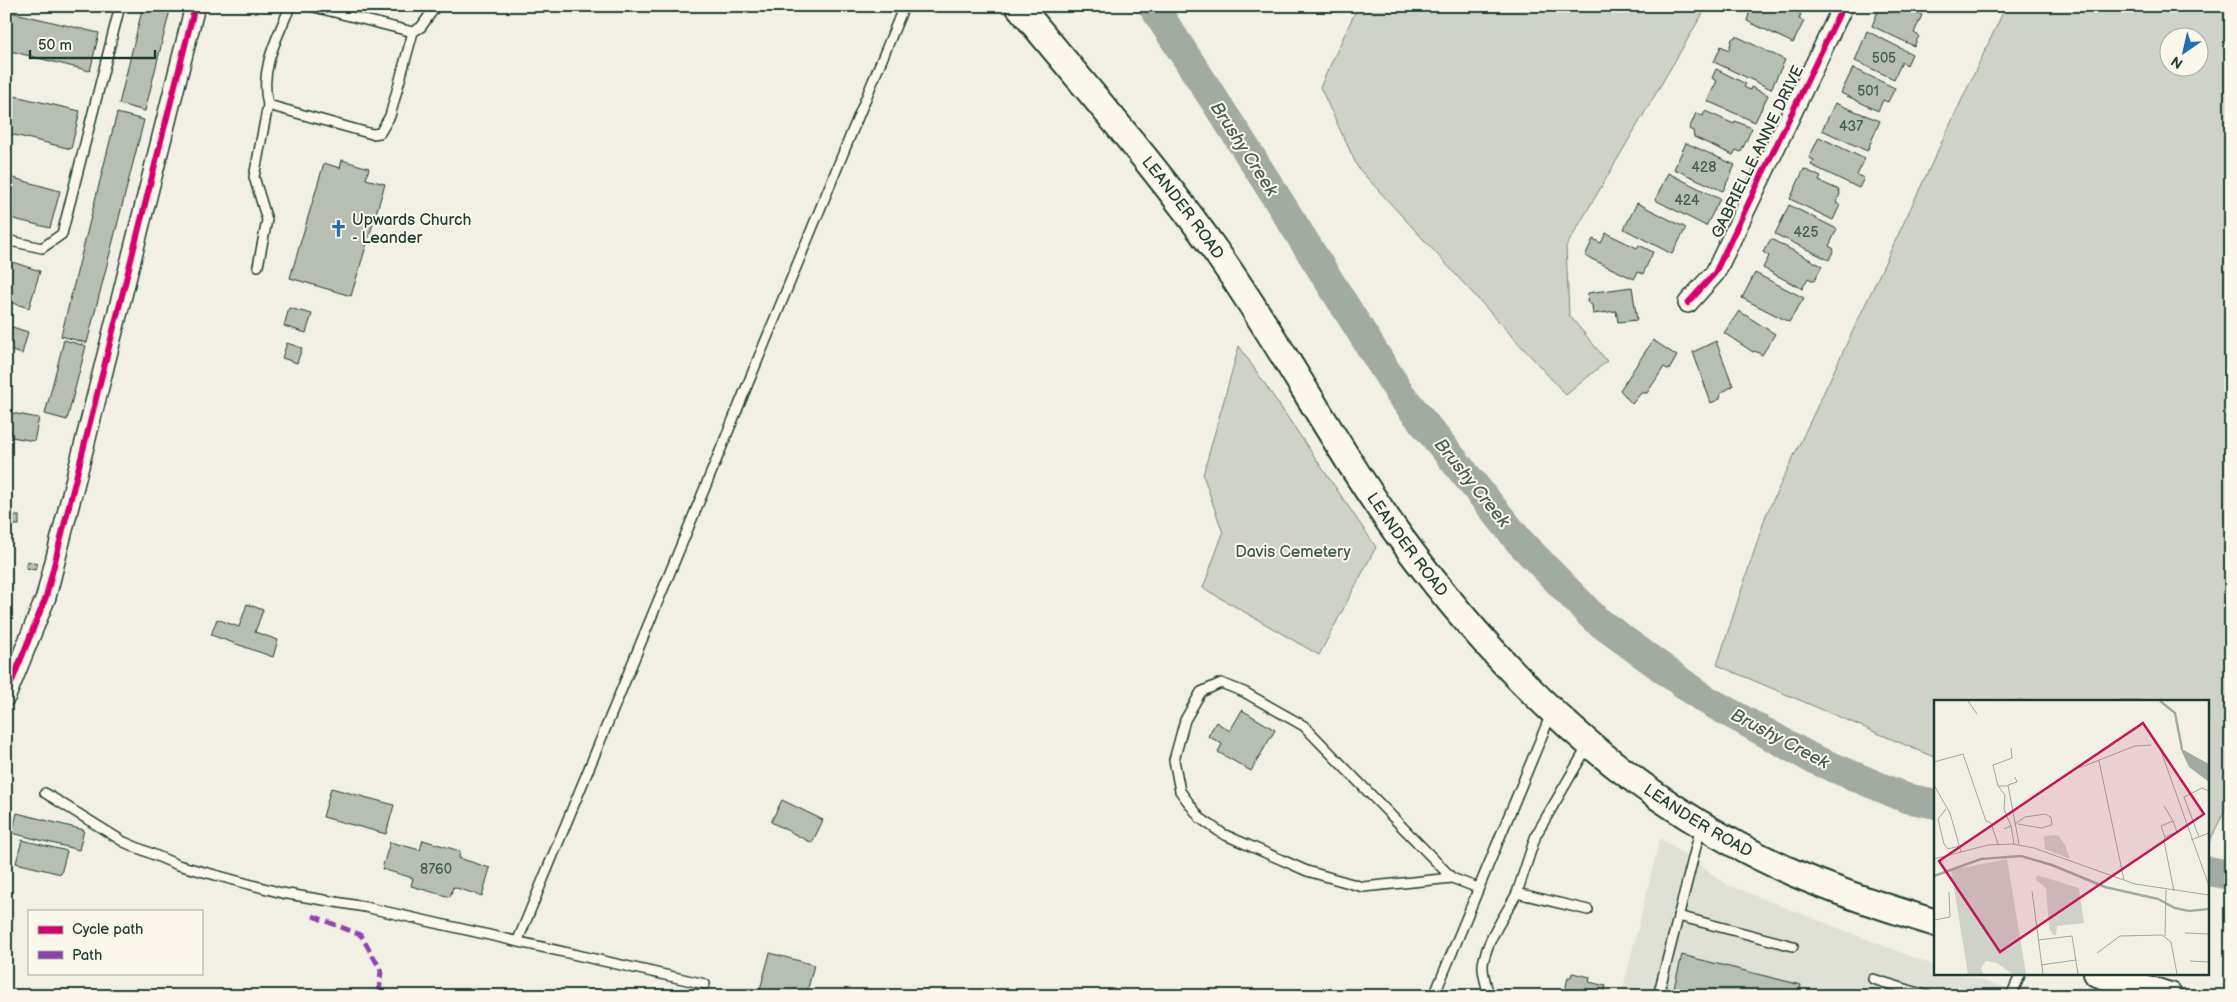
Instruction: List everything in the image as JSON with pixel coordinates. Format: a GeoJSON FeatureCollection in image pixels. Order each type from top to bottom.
{"type":"FeatureCollection","features":[{"type":"Feature","properties":{"kind":"main road","name":"LEANDER ROAD"},"geometry":{"type":"LineString","coordinates":[[1018,6],[1151,167],[1217,254],[1278,344],[1358,474],[1399,535],[1509,671],[1589,744],[1655,794],[1702,824],[1800,875],[1851,896],[1934,922]]}},
{"type":"Feature","properties":{"kind":"main road"},"geometry":{"type":"LineString","coordinates":[[2100,974],[2169,996]]}},
{"type":"Feature","properties":{"kind":"street"},"geometry":{"type":"LineString","coordinates":[[6,696],[46,597],[195,6]]}},
{"type":"Feature","properties":{"kind":"street","name":"GABRIELLE ANNE DRIVE"},"geometry":{"type":"LineString","coordinates":[[1688,303],[1715,274],[1843,6]]}},
{"type":"Feature","properties":{"kind":"lane"},"geometry":{"type":"LineString","coordinates":[[6,240],[42,248],[62,234],[120,6]]}},
{"type":"Feature","properties":{"kind":"lane"},"geometry":{"type":"LineString","coordinates":[[258,266],[267,220],[254,178],[268,105],[264,90],[268,60],[292,6]]}},
{"type":"Feature","properties":{"kind":"lane"},"geometry":{"type":"LineString","coordinates":[[310,6],[413,32]]}},
{"type":"Feature","properties":{"kind":"lane"},"geometry":{"type":"LineString","coordinates":[[268,105],[372,134],[380,132],[390,116],[413,32],[421,27],[436,6]]}},
{"type":"Feature","properties":{"kind":"lane"},"geometry":{"type":"LineString","coordinates":[[518,940],[904,6]]}},
{"type":"Feature","properties":{"kind":"lane"},"geometry":{"type":"LineString","coordinates":[[1452,878],[1364,887],[1308,871],[1223,834],[1200,818],[1180,791],[1174,760],[1185,720],[1201,692],[1221,683],[1244,692],[1304,726],[1452,878],[1478,888]]}},
{"type":"Feature","properties":{"kind":"lane"},"geometry":{"type":"LineString","coordinates":[[1434,996],[1552,712]]}},
{"type":"Feature","properties":{"kind":"lane"},"geometry":{"type":"LineString","coordinates":[[1489,996],[1483,966],[1488,947],[1518,892],[1536,835],[1589,744]]}},
{"type":"Feature","properties":{"kind":"lane"},"geometry":{"type":"LineString","coordinates":[[44,793],[124,842],[178,865],[282,893],[365,907],[518,940],[705,984]]}},
{"type":"Feature","properties":{"kind":"lane"},"geometry":{"type":"LineString","coordinates":[[1658,996],[1702,824]]}},
{"type":"Feature","properties":{"kind":"lane"},"geometry":{"type":"LineString","coordinates":[[1518,892],[1588,910]]}},
{"type":"Feature","properties":{"kind":"lane"},"geometry":{"type":"LineString","coordinates":[[1678,916],[1793,946]]}},
{"type":"Feature","properties":{"kind":"lane"},"geometry":{"type":"LineString","coordinates":[[2012,996],[2021,974]]}},
{"type":"Feature","properties":{"kind":"lane"},"geometry":{"type":"LineString","coordinates":[[1872,979],[1928,996]]}},
{"type":"Feature","properties":{"kind":"shaded area"},"geometry":{"type":"Polygon","coordinates":[[[1660,838],[1728,885],[1934,965],[1934,974],[1962,974],[2032,996],[1621,996],[1660,838]]]}},
{"type":"Feature","properties":{"kind":"green space"},"geometry":{"type":"Polygon","coordinates":[[[1358,6],[1707,6],[1566,247],[1569,315],[1607,361],[1566,395],[1358,168],[1320,87],[1358,6]]]}},
{"type":"Feature","properties":{"kind":"green space"},"geometry":{"type":"Polygon","coordinates":[[[2006,6],[2231,6],[2231,797],[2210,841],[2210,700],[1934,700],[1934,757],[1717,665],[1766,515],[2006,6]]]}},
{"type":"Feature","properties":{"kind":"green space","name":"Davis Cemetery"},"geometry":{"type":"Polygon","coordinates":[[[1239,346],[1376,547],[1319,655],[1203,588],[1223,533],[1203,475],[1239,346]]]}},
{"type":"Feature","properties":{"kind":"building"},"geometry":{"type":"Polygon","coordinates":[[[143,6],[171,6],[145,111],[119,104],[143,6]]]}},
{"type":"Feature","properties":{"kind":"building"},"geometry":{"type":"Polygon","coordinates":[[[1751,6],[1785,6],[1801,14],[1799,19],[1804,21],[1793,43],[1747,21],[1751,6]]]}},
{"type":"Feature","properties":{"kind":"building"},"geometry":{"type":"Polygon","coordinates":[[[1880,6],[1904,6],[1922,15],[1914,33],[1919,36],[1914,46],[1872,26],[1880,6]]]}},
{"type":"Feature","properties":{"kind":"building"},"geometry":{"type":"Polygon","coordinates":[[[6,11],[99,33],[90,71],[6,50],[6,11]]]}},
{"type":"Feature","properties":{"kind":"building"},"geometry":{"type":"Polygon","coordinates":[[[1867,31],[1912,54],[1907,65],[1902,62],[1894,79],[1855,61],[1867,31]]]}},
{"type":"Feature","properties":{"kind":"building"},"geometry":{"type":"Polygon","coordinates":[[[1736,36],[1785,60],[1771,89],[1714,62],[1721,46],[1729,50],[1732,39],[1736,36]]]}},
{"type":"Feature","properties":{"kind":"building"},"geometry":{"type":"Polygon","coordinates":[[[1853,68],[1895,88],[1888,102],[1883,100],[1878,111],[1841,93],[1853,68]]]}},
{"type":"Feature","properties":{"kind":"building"},"geometry":{"type":"Polygon","coordinates":[[[1716,69],[1746,84],[1744,87],[1750,90],[1751,87],[1768,95],[1755,122],[1707,101],[1717,81],[1712,78],[1716,69]]]}},
{"type":"Feature","properties":{"kind":"building"},"geometry":{"type":"Polygon","coordinates":[[[6,94],[80,111],[71,149],[6,133],[6,94]]]}},
{"type":"Feature","properties":{"kind":"building"},"geometry":{"type":"Polygon","coordinates":[[[1835,103],[1880,121],[1867,151],[1822,130],[1835,103]]]}},
{"type":"Feature","properties":{"kind":"building"},"geometry":{"type":"Polygon","coordinates":[[[1705,111],[1734,124],[1735,121],[1752,128],[1741,152],[1736,150],[1733,155],[1694,137],[1693,131],[1689,129],[1696,113],[1703,116],[1705,111]]]}},
{"type":"Feature","properties":{"kind":"building"},"geometry":{"type":"Polygon","coordinates":[[[117,113],[144,120],[87,343],[61,336],[117,113]]]}},
{"type":"Feature","properties":{"kind":"building"},"geometry":{"type":"Polygon","coordinates":[[[1819,137],[1865,159],[1857,175],[1864,178],[1859,188],[1811,165],[1814,160],[1809,158],[1819,137]]]}},
{"type":"Feature","properties":{"kind":"building"},"geometry":{"type":"Polygon","coordinates":[[[1686,143],[1735,165],[1723,191],[1674,169],[1686,143]]]}},
{"type":"Feature","properties":{"kind":"building"},"geometry":{"type":"Polygon","coordinates":[[[342,160],[369,168],[366,179],[385,184],[351,296],[290,278],[324,163],[340,168],[342,160]]]}},
{"type":"Feature","properties":{"kind":"building"},"geometry":{"type":"Polygon","coordinates":[[[1804,169],[1821,177],[1819,181],[1839,190],[1840,194],[1836,203],[1840,205],[1833,220],[1790,199],[1804,169]]]}},
{"type":"Feature","properties":{"kind":"building"},"geometry":{"type":"Polygon","coordinates":[[[1668,173],[1720,199],[1706,226],[1655,200],[1668,173]]]}},
{"type":"Feature","properties":{"kind":"building"},"geometry":{"type":"Polygon","coordinates":[[[6,176],[60,191],[50,228],[6,217],[6,176]]]}},
{"type":"Feature","properties":{"kind":"building"},"geometry":{"type":"Polygon","coordinates":[[[1637,203],[1686,228],[1672,254],[1624,229],[1637,203]]]}},
{"type":"Feature","properties":{"kind":"building"},"geometry":{"type":"Polygon","coordinates":[[[1789,205],[1837,229],[1829,246],[1834,249],[1829,260],[1775,234],[1789,205]]]}},
{"type":"Feature","properties":{"kind":"building"},"geometry":{"type":"Polygon","coordinates":[[[1606,233],[1637,248],[1639,245],[1653,252],[1643,274],[1638,272],[1634,279],[1585,256],[1593,239],[1601,243],[1606,233]]]}},
{"type":"Feature","properties":{"kind":"building"},"geometry":{"type":"Polygon","coordinates":[[[1771,239],[1822,266],[1814,281],[1808,278],[1802,289],[1763,268],[1769,256],[1763,252],[1771,239]]]}},
{"type":"Feature","properties":{"kind":"building"},"geometry":{"type":"Polygon","coordinates":[[[6,260],[40,271],[29,308],[6,301],[6,260]]]}},
{"type":"Feature","properties":{"kind":"building"},"geometry":{"type":"Polygon","coordinates":[[[1755,273],[1804,298],[1789,322],[1742,298],[1755,273]]]}},
{"type":"Feature","properties":{"kind":"building"},"geometry":{"type":"Polygon","coordinates":[[[1632,287],[1637,320],[1618,322],[1616,311],[1593,314],[1592,305],[1587,302],[1588,293],[1632,287]]]}},
{"type":"Feature","properties":{"kind":"building"},"geometry":{"type":"Polygon","coordinates":[[[289,308],[312,314],[306,333],[284,326],[289,308]]]}},
{"type":"Feature","properties":{"kind":"building"},"geometry":{"type":"Polygon","coordinates":[[[1739,311],[1775,334],[1762,355],[1755,351],[1753,352],[1724,333],[1739,311]]]}},
{"type":"Feature","properties":{"kind":"building"},"geometry":{"type":"Polygon","coordinates":[[[6,325],[28,332],[22,354],[6,349],[6,325]]]}},
{"type":"Feature","properties":{"kind":"building"},"geometry":{"type":"Polygon","coordinates":[[[64,340],[86,346],[67,420],[45,414],[64,340]]]}},
{"type":"Feature","properties":{"kind":"building"},"geometry":{"type":"Polygon","coordinates":[[[1653,340],[1677,356],[1669,370],[1664,367],[1647,393],[1641,393],[1632,404],[1620,390],[1653,340]]]}},
{"type":"Feature","properties":{"kind":"building"},"geometry":{"type":"Polygon","coordinates":[[[1716,341],[1733,386],[1721,393],[1720,399],[1711,403],[1693,352],[1716,341]]]}},
{"type":"Feature","properties":{"kind":"building"},"geometry":{"type":"Polygon","coordinates":[[[287,343],[302,348],[297,363],[282,358],[287,343]]]}},
{"type":"Feature","properties":{"kind":"building"},"geometry":{"type":"Polygon","coordinates":[[[6,412],[39,418],[34,441],[6,436],[6,412]]]}},
{"type":"Feature","properties":{"kind":"building"},"geometry":{"type":"Polygon","coordinates":[[[6,516],[19,516],[19,525],[6,525],[6,516]]]}},
{"type":"Feature","properties":{"kind":"building"},"geometry":{"type":"Polygon","coordinates":[[[28,561],[37,564],[35,570],[26,568],[28,561]]]}},
{"type":"Feature","properties":{"kind":"building"},"geometry":{"type":"Polygon","coordinates":[[[247,604],[263,610],[255,632],[278,640],[273,657],[211,635],[217,619],[239,627],[247,604]]]}},
{"type":"Feature","properties":{"kind":"building"},"geometry":{"type":"Polygon","coordinates":[[[1242,710],[1275,730],[1251,771],[1218,752],[1222,744],[1208,736],[1216,722],[1230,731],[1242,710]]]}},
{"type":"Feature","properties":{"kind":"building"},"geometry":{"type":"Polygon","coordinates":[[[331,788],[394,805],[386,834],[323,817],[331,788]]]}},
{"type":"Feature","properties":{"kind":"building"},"geometry":{"type":"Polygon","coordinates":[[[782,800],[823,820],[812,843],[771,822],[782,800]]]}},
{"type":"Feature","properties":{"kind":"building"},"geometry":{"type":"Polygon","coordinates":[[[17,813],[84,830],[79,850],[12,833],[17,813]]]}},
{"type":"Feature","properties":{"kind":"building"},"geometry":{"type":"Polygon","coordinates":[[[22,840],[67,851],[61,874],[16,863],[22,840]]]}},
{"type":"Feature","properties":{"kind":"building"},"geometry":{"type":"Polygon","coordinates":[[[423,840],[460,851],[459,858],[490,868],[482,896],[453,887],[450,897],[411,886],[413,878],[382,869],[390,842],[420,850],[423,840]]]}},
{"type":"Feature","properties":{"kind":"building"},"geometry":{"type":"Polygon","coordinates":[[[770,953],[814,965],[806,996],[770,996],[759,993],[770,953]]]}},
{"type":"Feature","properties":{"kind":"building"},"geometry":{"type":"Polygon","coordinates":[[[1682,955],[1801,985],[1799,993],[1795,992],[1794,996],[1672,996],[1682,955]]]}},
{"type":"Feature","properties":{"kind":"building"},"geometry":{"type":"Polygon","coordinates":[[[1572,973],[1590,977],[1589,982],[1606,986],[1604,996],[1564,996],[1568,977],[1571,977],[1572,973]]]}},
{"type":"Feature","properties":{"kind":"waterway","name":"Brushy Creek"},"geometry":{"type":"LineString","coordinates":[[1153,6],[1239,138],[1401,395],[1520,542],[1595,619],[1703,698],[1811,758],[1906,798],[1934,804]]}},
{"type":"Feature","properties":{"kind":"waterway","name":"Brushy Creek"},"geometry":{"type":"LineString","coordinates":[[2210,871],[2231,875]]}},
{"type":"Feature","properties":{"kind":"marked path"},"geometry":{"type":"LineString","coordinates":[[313,916],[361,935],[381,970],[379,996]]}},
{"type":"Feature","properties":{"kind":"cycle path"},"geometry":{"type":"LineString","coordinates":[[6,696],[46,597],[195,6]]}},
{"type":"Feature","properties":{"kind":"cycle path"},"geometry":{"type":"LineString","coordinates":[[1688,303],[1715,273],[1843,6]]}},
{"type":"Feature","properties":{"kind":"place","name":"Upwards Church - Leander"},"geometry":{"type":"Point","coordinates":[338,229]}}]}
